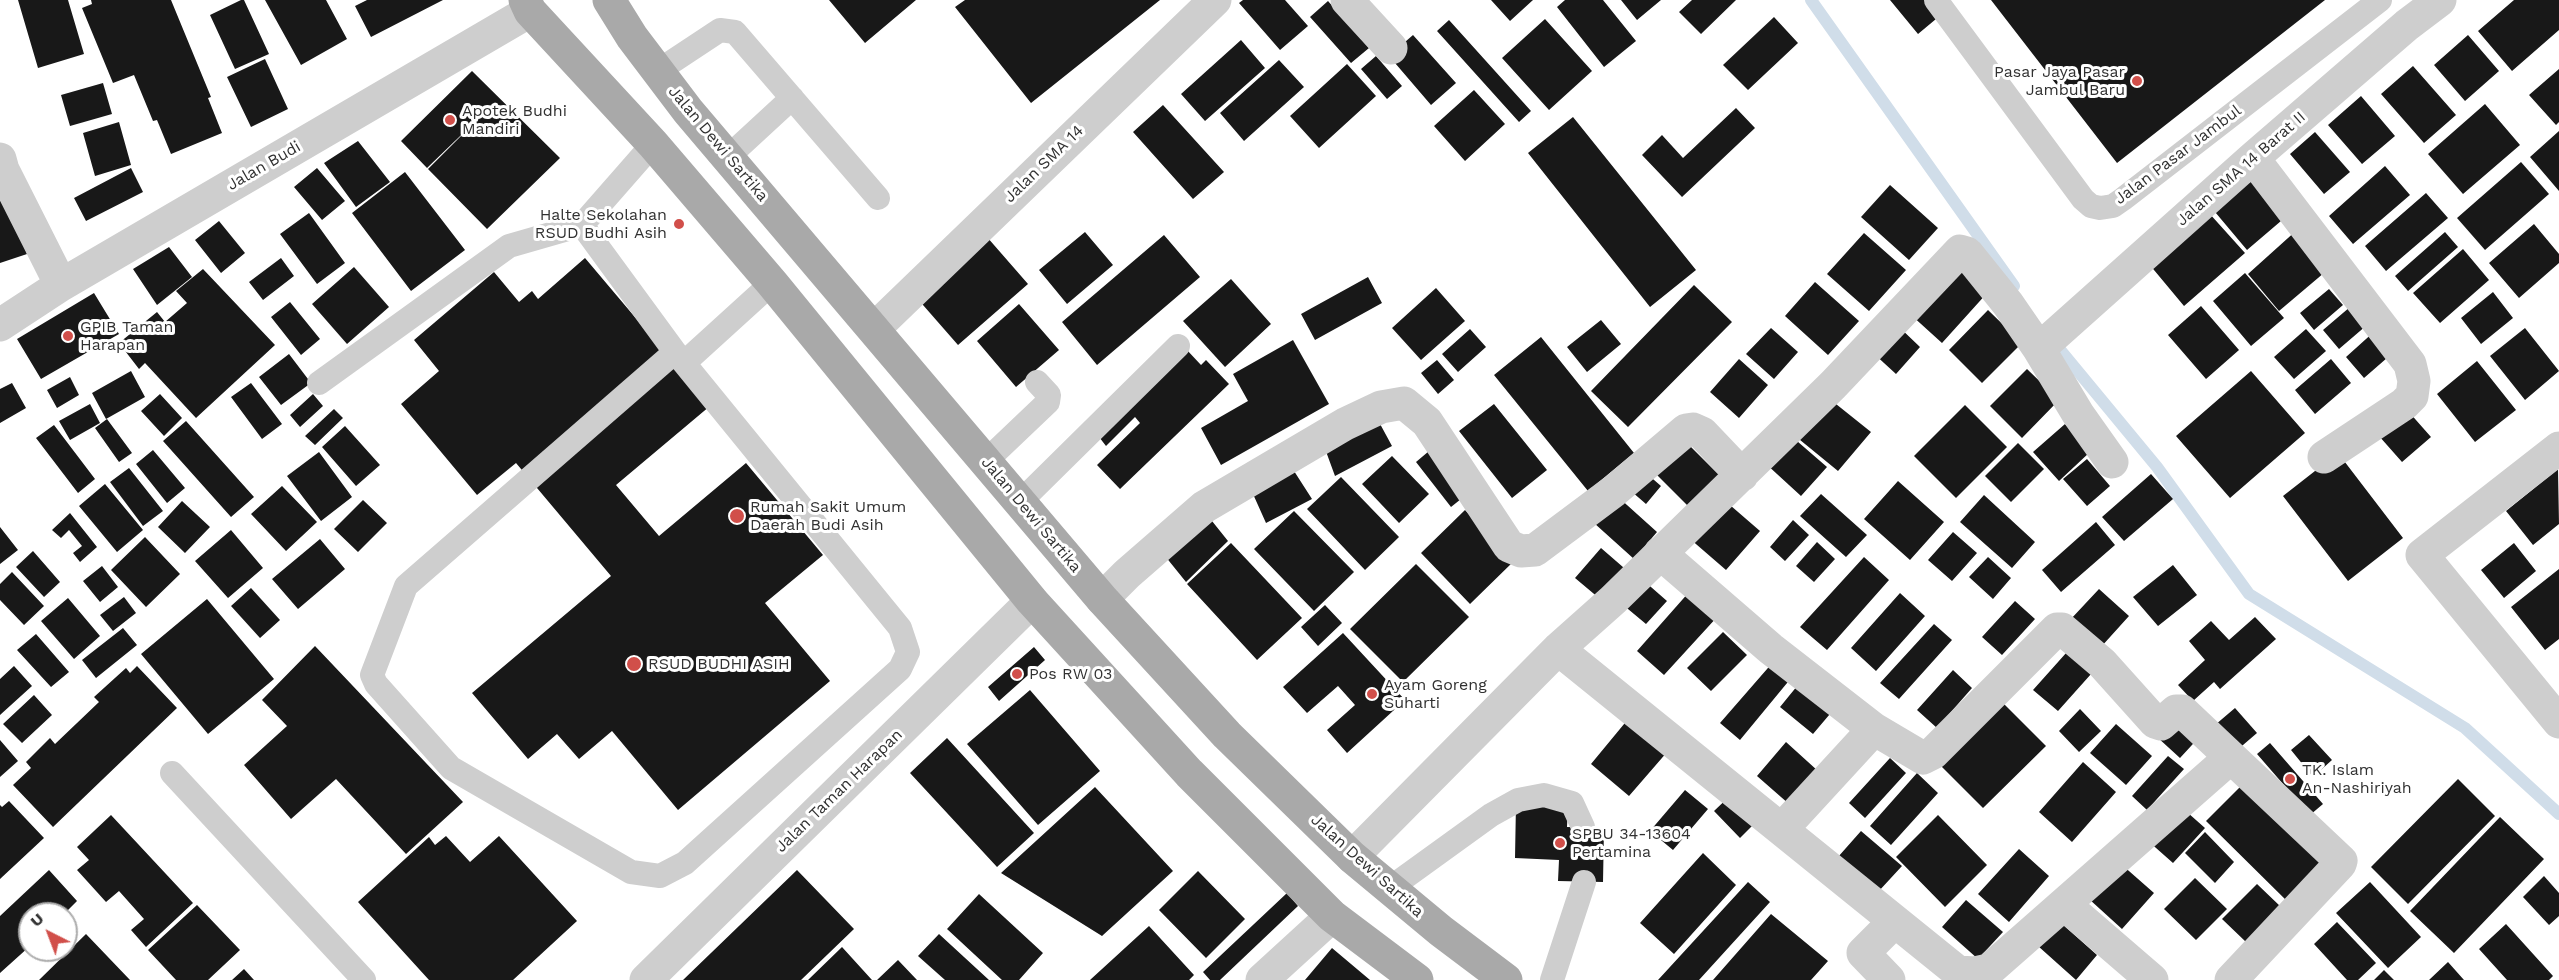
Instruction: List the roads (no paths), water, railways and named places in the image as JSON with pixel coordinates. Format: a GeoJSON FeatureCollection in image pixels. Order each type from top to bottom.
{"type":"FeatureCollection","features":[{"type":"Feature","properties":{"kind":"main road","name":"Jalan Dewi Sartika"},"geometry":{"type":"LineString","coordinates":[[609,0],[688,111],[1102,599],[1227,735],[1352,857],[1441,931],[1506,980]]}},
{"type":"Feature","properties":{"kind":"main road"},"geometry":{"type":"LineString","coordinates":[[528,5],[653,144],[772,284],[1032,601],[1189,773],[1332,916],[1417,980]]}},
{"type":"Feature","properties":{"kind":"street","name":"Jalan SMA 14"},"geometry":{"type":"LineString","coordinates":[[874,329],[1215,0]]}},
{"type":"Feature","properties":{"kind":"street"},"geometry":{"type":"LineString","coordinates":[[1347,0],[1391,48]]}},
{"type":"Feature","properties":{"kind":"street","name":"Jalan SMA 14 Barat II"},"geometry":{"type":"LineString","coordinates":[[2048,342],[2253,158],[2407,25],[2440,0]]}},
{"type":"Feature","properties":{"kind":"street","name":"Jalan Budi"},"geometry":{"type":"LineString","coordinates":[[0,325],[61,285],[528,5]]}},
{"type":"Feature","properties":{"kind":"street"},"geometry":{"type":"LineString","coordinates":[[2253,158],[2410,364],[2414,381],[2412,396],[2404,404],[2325,458]]}},
{"type":"Feature","properties":{"kind":"street"},"geometry":{"type":"LineString","coordinates":[[0,159],[3,170],[61,285]]}},
{"type":"Feature","properties":{"kind":"street"},"geometry":{"type":"LineString","coordinates":[[1352,857],[1558,649],[1613,600],[1833,385],[1960,251],[1967,253],[2008,304],[2048,342],[2078,414],[2112,462]]}},
{"type":"Feature","properties":{"kind":"street"},"geometry":{"type":"LineString","coordinates":[[1102,599],[1127,574],[1204,507],[1345,424],[1381,407],[1404,403],[1427,422],[1509,546],[1521,551],[1535,550],[1614,491],[1686,430],[1693,429],[1702,433],[1742,475]]}},
{"type":"Feature","properties":{"kind":"street"},"geometry":{"type":"LineString","coordinates":[[2553,702],[2422,555],[2559,448]]}},
{"type":"Feature","properties":{"kind":"street"},"geometry":{"type":"LineString","coordinates":[[1660,554],[1771,648],[1874,729],[1918,756],[1928,756],[2051,632],[2062,629],[2102,663],[2156,722],[2163,723],[2176,711],[2181,710],[2339,858],[2341,863],[2231,980]]}},
{"type":"Feature","properties":{"kind":"street","name":"Jalan Taman Harapan"},"geometry":{"type":"LineString","coordinates":[[646,980],[1032,601]]}},
{"type":"Feature","properties":{"kind":"street"},"geometry":{"type":"LineString","coordinates":[[1558,649],[1958,972],[1975,973],[1989,970],[2230,758]]}},
{"type":"Feature","properties":{"kind":"street"},"geometry":{"type":"LineString","coordinates":[[1782,829],[1874,729]]}},
{"type":"Feature","properties":{"kind":"street"},"geometry":{"type":"LineString","coordinates":[[2065,905],[2152,980]]}},
{"type":"Feature","properties":{"kind":"street"},"geometry":{"type":"LineString","coordinates":[[1262,980],[1299,949],[1332,916]]}},
{"type":"Feature","properties":{"kind":"street"},"geometry":{"type":"LineString","coordinates":[[1889,980],[1863,953],[1894,922]]}},
{"type":"Feature","properties":{"kind":"lane","name":"Jalan Pasar Jambul"},"geometry":{"type":"LineString","coordinates":[[1935,0],[2083,199],[2091,206],[2100,208],[2113,206],[2123,199],[2380,0]]}},
{"type":"Feature","properties":{"kind":"lane"},"geometry":{"type":"LineString","coordinates":[[658,71],[720,30],[735,32],[878,198]]}},
{"type":"Feature","properties":{"kind":"lane"},"geometry":{"type":"LineString","coordinates":[[728,157],[792,98]]}},
{"type":"Feature","properties":{"kind":"lane"},"geometry":{"type":"LineString","coordinates":[[319,383],[509,246],[582,225],[653,144]]}},
{"type":"Feature","properties":{"kind":"lane"},"geometry":{"type":"LineString","coordinates":[[582,225],[679,358],[900,628],[908,652],[900,669],[685,863],[660,876],[631,872],[452,768],[376,684],[372,675],[406,586],[679,358],[772,284]]}},
{"type":"Feature","properties":{"kind":"lane"},"geometry":{"type":"LineString","coordinates":[[1020,502],[1178,346]]}},
{"type":"Feature","properties":{"kind":"lane"},"geometry":{"type":"LineString","coordinates":[[986,461],[1050,400],[1049,395],[1037,382]]}},
{"type":"Feature","properties":{"kind":"lane"},"geometry":{"type":"LineString","coordinates":[[172,773],[364,980]]}},
{"type":"Feature","properties":{"kind":"lane"},"geometry":{"type":"LineString","coordinates":[[1390,888],[1491,815],[1518,800],[1544,795],[1572,803],[1583,827]]}},
{"type":"Feature","properties":{"kind":"lane"},"geometry":{"type":"LineString","coordinates":[[1552,980],[1584,882]]}},
{"type":"Feature","properties":{"kind":"waterway"},"geometry":{"type":"LineString","coordinates":[[1811,0],[2014,286]]}},
{"type":"Feature","properties":{"kind":"waterway"},"geometry":{"type":"LineString","coordinates":[[2052,340],[2157,467],[2249,594],[2465,728],[2559,814]]}},
{"type":"Feature","properties":{"kind":"place","name":"Pasar Jaya Pasar Jambul Baru"},"geometry":{"type":"Point","coordinates":[2137,81]}},
{"type":"Feature","properties":{"kind":"place","name":"Apotek Budhi Mandiri"},"geometry":{"type":"Point","coordinates":[450,120]}},
{"type":"Feature","properties":{"kind":"place","name":"Halte Sekolahan RSUD Budhi Asih"},"geometry":{"type":"Point","coordinates":[679,224]}},
{"type":"Feature","properties":{"kind":"place","name":"GPIB Taman Harapan"},"geometry":{"type":"Point","coordinates":[68,336]}},
{"type":"Feature","properties":{"kind":"place","name":"Rumah Sakit Umum Daerah Budi Asih"},"geometry":{"type":"Point","coordinates":[737,516]}},
{"type":"Feature","properties":{"kind":"place","name":"RSUD BUDHI ASIH"},"geometry":{"type":"Point","coordinates":[634,664]}},
{"type":"Feature","properties":{"kind":"place","name":"Pos RW 03"},"geometry":{"type":"Point","coordinates":[1017,674]}},
{"type":"Feature","properties":{"kind":"place","name":"Ayam Goreng Suharti"},"geometry":{"type":"Point","coordinates":[1372,694]}},
{"type":"Feature","properties":{"kind":"place","name":"TK. Islam An-Nashiriyah"},"geometry":{"type":"Point","coordinates":[2290,779]}},
{"type":"Feature","properties":{"kind":"place","name":"SPBU 34-13604 Pertamina"},"geometry":{"type":"Point","coordinates":[1560,843]}}]}
